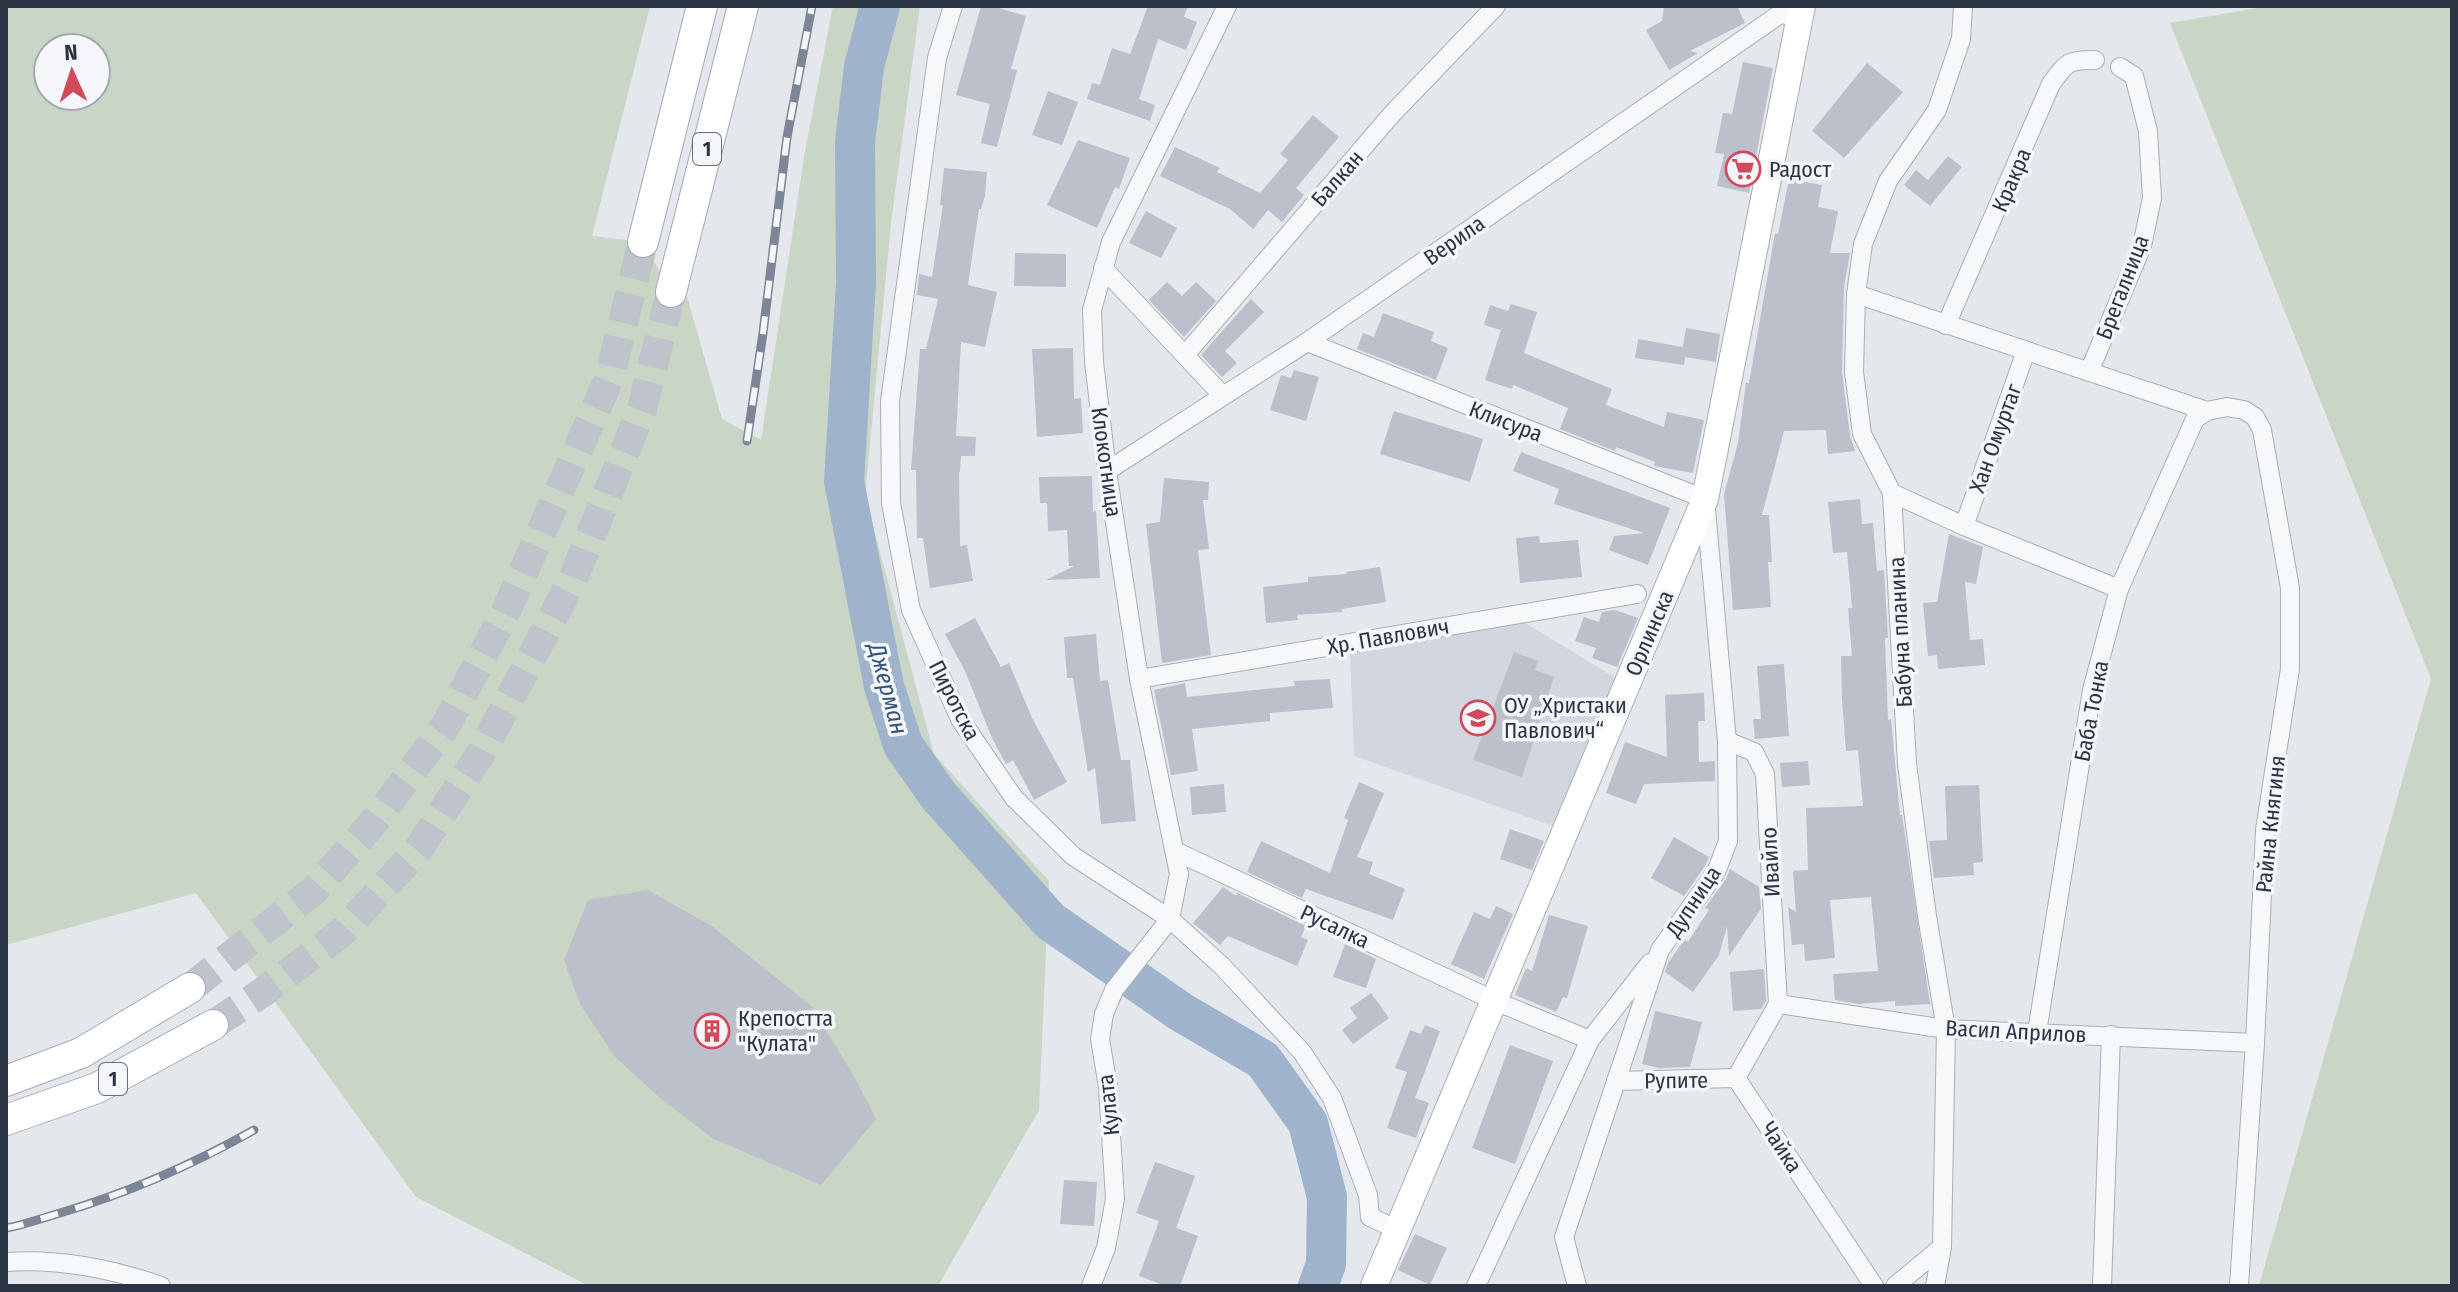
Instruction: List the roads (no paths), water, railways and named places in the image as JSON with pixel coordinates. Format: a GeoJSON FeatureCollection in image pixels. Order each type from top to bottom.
{"type":"FeatureCollection","features":[{"type":"Feature","properties":{"kind":"main road","name":"1"},"geometry":{"type":"LineString","coordinates":[[643,242],[702,6]]}},
{"type":"Feature","properties":{"kind":"main road","name":"1"},"geometry":{"type":"LineString","coordinates":[[671,292],[743,6]]}},
{"type":"Feature","properties":{"kind":"main road","name":"1"},"geometry":{"type":"LineString","coordinates":[[6,1081],[81,1053],[190,988]]}},
{"type":"Feature","properties":{"kind":"main road","name":"1"},"geometry":{"type":"LineString","coordinates":[[6,1120],[97,1088],[213,1025]]}},
{"type":"Feature","properties":{"kind":"street","name":"Пиротска"},"geometry":{"type":"LineString","coordinates":[[953,6],[937,58],[890,401],[891,503],[911,610],[960,719],[1014,798],[1073,856],[1170,919],[1222,966],[1302,1052],[1332,1098],[1368,1195],[1370,1217],[1398,1230]]}},
{"type":"Feature","properties":{"kind":"street","name":"Клокотница"},"geometry":{"type":"LineString","coordinates":[[1156,937],[1170,919],[1179,874],[1139,679],[1107,471],[1094,362],[1092,310],[1111,242],[1227,6]]}},
{"type":"Feature","properties":{"kind":"street","name":"Балкан"},"geometry":{"type":"LineString","coordinates":[[1185,355],[1392,114],[1496,6]]}},
{"type":"Feature","properties":{"kind":"street","name":"Бабуна планина"},"geometry":{"type":"LineString","coordinates":[[1935,1286],[1942,1247],[1946,1029],[1907,764],[1892,493],[1862,434],[1854,372],[1856,294],[1863,244],[1888,181],[1937,110],[1961,39],[1963,6]]}},
{"type":"Feature","properties":{"kind":"street","name":"Верила"},"geometry":{"type":"LineString","coordinates":[[1107,471],[1307,342],[1788,11]]}},
{"type":"Feature","properties":{"kind":"street","name":"Орлинска"},"geometry":{"type":"LineString","coordinates":[[1374,1286],[1705,499],[1788,11]]}},
{"type":"Feature","properties":{"kind":"street","name":"Кракра"},"geometry":{"type":"LineString","coordinates":[[1946,325],[2051,84],[2063,66],[2074,60],[2095,60]]}},
{"type":"Feature","properties":{"kind":"street","name":"Брегалница"},"geometry":{"type":"LineString","coordinates":[[2089,372],[2142,246],[2152,198],[2148,131],[2134,76],[2120,67]]}},
{"type":"Feature","properties":{"kind":"street"},"geometry":{"type":"LineString","coordinates":[[1103,268],[1223,396]]}},
{"type":"Feature","properties":{"kind":"street","name":"Райна Княгиня"},"geometry":{"type":"LineString","coordinates":[[1856,294],[2207,411],[2227,407],[2244,410],[2255,417],[2262,430],[2290,588],[2290,669],[2265,830],[2239,1286]]}},
{"type":"Feature","properties":{"kind":"street","name":"Клисура"},"geometry":{"type":"LineString","coordinates":[[1307,342],[1705,499]]}},
{"type":"Feature","properties":{"kind":"street","name":"Хан Омуртаг"},"geometry":{"type":"LineString","coordinates":[[1964,526],[2026,351]]}},
{"type":"Feature","properties":{"kind":"street","name":"Баба Тонка"},"geometry":{"type":"LineString","coordinates":[[2037,1032],[2092,690],[2119,589],[2195,419],[2207,411]]}},
{"type":"Feature","properties":{"kind":"street"},"geometry":{"type":"LineString","coordinates":[[1892,493],[2119,589]]}},
{"type":"Feature","properties":{"kind":"street","name":"Дупница"},"geometry":{"type":"LineString","coordinates":[[1577,1286],[1564,1237],[1660,950],[1716,872],[1728,841],[1727,741],[1705,499]]}},
{"type":"Feature","properties":{"kind":"street","name":"Хр. Павлович"},"geometry":{"type":"LineString","coordinates":[[1139,679],[1637,594]]}},
{"type":"Feature","properties":{"kind":"street","name":"Ивайло"},"geometry":{"type":"LineString","coordinates":[[1727,741],[1754,752],[1765,774],[1778,1004]]}},
{"type":"Feature","properties":{"kind":"street","name":"Русалка"},"geometry":{"type":"LineString","coordinates":[[1175,851],[1495,1001],[1590,1040]]}},
{"type":"Feature","properties":{"kind":"street","name":"Кулата"},"geometry":{"type":"LineString","coordinates":[[1091,1286],[1106,1248],[1115,1199],[1108,1087],[1100,1039],[1104,1014],[1114,990],[1156,937]]}},
{"type":"Feature","properties":{"kind":"street"},"geometry":{"type":"LineString","coordinates":[[1476,1286],[1590,1040],[1660,950]]}},
{"type":"Feature","properties":{"kind":"street"},"geometry":{"type":"LineString","coordinates":[[1736,1078],[1778,1004]]}},
{"type":"Feature","properties":{"kind":"street","name":"Васил Априлов"},"geometry":{"type":"LineString","coordinates":[[1778,1004],[1946,1029],[2255,1043]]}},
{"type":"Feature","properties":{"kind":"street"},"geometry":{"type":"LineString","coordinates":[[2102,1286],[2111,1035]]}},
{"type":"Feature","properties":{"kind":"street","name":"Рупите"},"geometry":{"type":"LineString","coordinates":[[1616,1081],[1736,1078]]}},
{"type":"Feature","properties":{"kind":"street","name":"Чайка"},"geometry":{"type":"LineString","coordinates":[[1736,1078],[1874,1286]]}},
{"type":"Feature","properties":{"kind":"street"},"geometry":{"type":"LineString","coordinates":[[1895,1286],[1942,1247]]}},
{"type":"Feature","properties":{"kind":"street"},"geometry":{"type":"LineString","coordinates":[[6,1262],[34,1260],[111,1271],[161,1286]]}},
{"type":"Feature","properties":{"kind":"waterway","name":"Джерман"},"geometry":{"type":"LineString","coordinates":[[880,6],[864,67],[855,142],[856,283],[844,481],[884,686],[903,745],[938,795],[1050,921],[1181,1012],[1263,1060],[1308,1123],[1327,1197],[1326,1264],[1318,1286]]}},
{"type":"Feature","properties":{"kind":"tunnel"},"geometry":{"type":"LineString","coordinates":[[190,988],[313,891],[374,822],[446,725],[506,611],[609,379],[643,242]]}},
{"type":"Feature","properties":{"kind":"tunnel"},"geometry":{"type":"LineString","coordinates":[[213,1025],[341,933],[418,850],[481,753],[573,579],[642,409],[671,292]]}},
{"type":"Feature","properties":{"kind":"railway"},"geometry":{"type":"LineString","coordinates":[[747,441],[787,137],[812,6]]}},
{"type":"Feature","properties":{"kind":"railway"},"geometry":{"type":"LineString","coordinates":[[6,1228],[135,1187],[254,1130]]}},
{"type":"Feature","properties":{"kind":"place","name":"Радост"},"geometry":{"type":"Point","coordinates":[1743,169]}},
{"type":"Feature","properties":{"kind":"place","name":"ОУ „Христаки Павлович“"},"geometry":{"type":"Point","coordinates":[1478,718]}},
{"type":"Feature","properties":{"kind":"place","name":"Крепостта \"Кулата\""},"geometry":{"type":"Point","coordinates":[712,1031]}}]}
